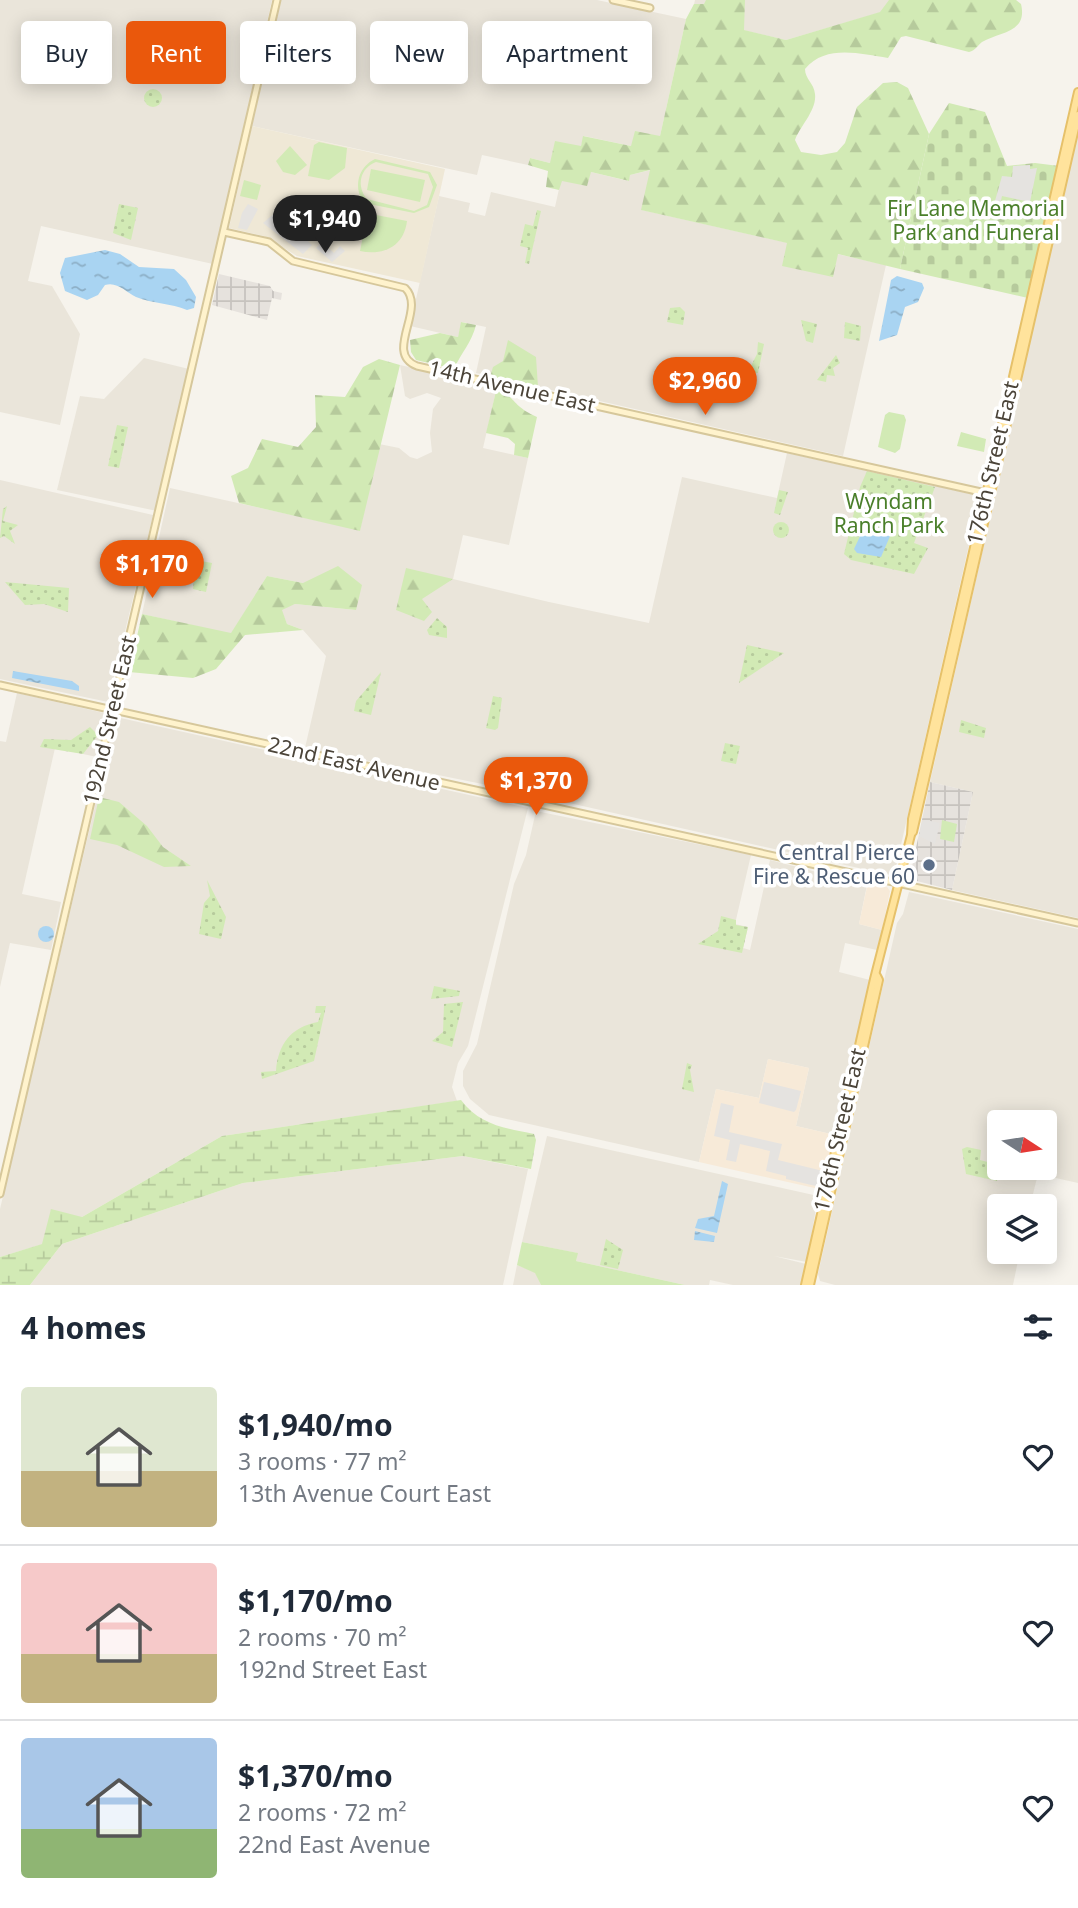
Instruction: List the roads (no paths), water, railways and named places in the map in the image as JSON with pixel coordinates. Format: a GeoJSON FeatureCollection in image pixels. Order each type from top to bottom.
{"type":"FeatureCollection","features":[{"type":"Feature","properties":{"kind":"main road","name":"176th Street East"},"geometry":{"type":"LineString","coordinates":[[911,835],[915,829],[1000,434],[1078,94]]}},
{"type":"Feature","properties":{"kind":"main road","name":"176th Street East"},"geometry":{"type":"LineString","coordinates":[[988,494],[996,474],[1030,334],[1078,104]]}},
{"type":"Feature","properties":{"kind":"main road"},"geometry":{"type":"LineString","coordinates":[[1069,154],[1070,129]]}},
{"type":"Feature","properties":{"kind":"main road"},"geometry":{"type":"LineString","coordinates":[[1030,334],[1031,304]]}},
{"type":"Feature","properties":{"kind":"main road"},"geometry":{"type":"LineString","coordinates":[[996,474],[1000,434]]}},
{"type":"Feature","properties":{"kind":"main road","name":"176th Street East"},"geometry":{"type":"LineString","coordinates":[[806,1285],[911,835],[912,819],[944,671],[966,590]]}},
{"type":"Feature","properties":{"kind":"main road"},"geometry":{"type":"LineString","coordinates":[[943,699],[944,671]]}},
{"type":"Feature","properties":{"kind":"main road"},"geometry":{"type":"LineString","coordinates":[[936,708],[936,735]]}},
{"type":"Feature","properties":{"kind":"main road","name":"176th Street East"},"geometry":{"type":"LineString","coordinates":[[806,1285],[826,1217],[879,980],[877,976]]}},
{"type":"Feature","properties":{"kind":"main road"},"geometry":{"type":"LineString","coordinates":[[853,1096],[855,1069]]}},
{"type":"Feature","properties":{"kind":"main road"},"geometry":{"type":"LineString","coordinates":[[826,1193],[826,1217]]}},
{"type":"Feature","properties":{"kind":"street","name":"192nd Street East"},"geometry":{"type":"LineString","coordinates":[[0,1194],[277,0]]}},
{"type":"Feature","properties":{"kind":"street"},"geometry":{"type":"LineString","coordinates":[[613,0],[650,8]]}},
{"type":"Feature","properties":{"kind":"street","name":"14th Avenue East"},"geometry":{"type":"LineString","coordinates":[[224,232],[270,242],[293,261],[401,285],[412,296],[404,346],[405,358],[417,366],[988,494]]}},
{"type":"Feature","properties":{"kind":"street","name":"22nd East Avenue"},"geometry":{"type":"LineString","coordinates":[[0,685],[1078,923]]}},
{"type":"Feature","properties":{"kind":"water"},"geometry":{"type":"Polygon","coordinates":[[[105,250],[120,254],[139,267],[174,269],[186,280],[196,297],[194,308],[187,310],[142,299],[114,284],[105,285],[98,295],[87,300],[65,291],[60,273],[65,258],[105,250]]]}},
{"type":"Feature","properties":{"kind":"water"},"geometry":{"type":"Polygon","coordinates":[[[897,276],[922,283],[924,288],[918,302],[905,307],[897,335],[879,341],[891,280],[897,276]]]}},
{"type":"Feature","properties":{"kind":"water"},"geometry":{"type":"Polygon","coordinates":[[[862,532],[879,536],[891,534],[881,557],[857,553],[854,549],[862,532]]]}},
{"type":"Feature","properties":{"kind":"water"},"geometry":{"type":"Polygon","coordinates":[[[13,671],[72,681],[79,686],[79,691],[12,678],[13,671]]]}},
{"type":"Feature","properties":{"kind":"water"},"geometry":{"type":"Polygon","coordinates":[[[46,926],[52,928],[52,940],[46,942],[40,940],[38,934],[40,928],[46,926]]]}},
{"type":"Feature","properties":{"kind":"water"},"geometry":{"type":"Polygon","coordinates":[[[722,1181],[728,1184],[717,1233],[695,1228],[698,1219],[714,1216],[722,1181]]]}},
{"type":"Feature","properties":{"kind":"water"},"geometry":{"type":"Polygon","coordinates":[[[695,1231],[715,1236],[714,1242],[694,1240],[695,1231]]]}},
{"type":"Feature","properties":{"kind":"place","name":"Central Pierce Fire & Rescue 60"},"geometry":{"type":"Point","coordinates":[929,865]}},
{"type":"Feature","properties":{"kind":"park label","name":"Fir Lane Memorial Park and Funeral"},"geometry":{"type":"Point","coordinates":[976,221]}},
{"type":"Feature","properties":{"kind":"park label","name":"Wyndam Ranch Park"},"geometry":{"type":"Point","coordinates":[889,514]}}]}
